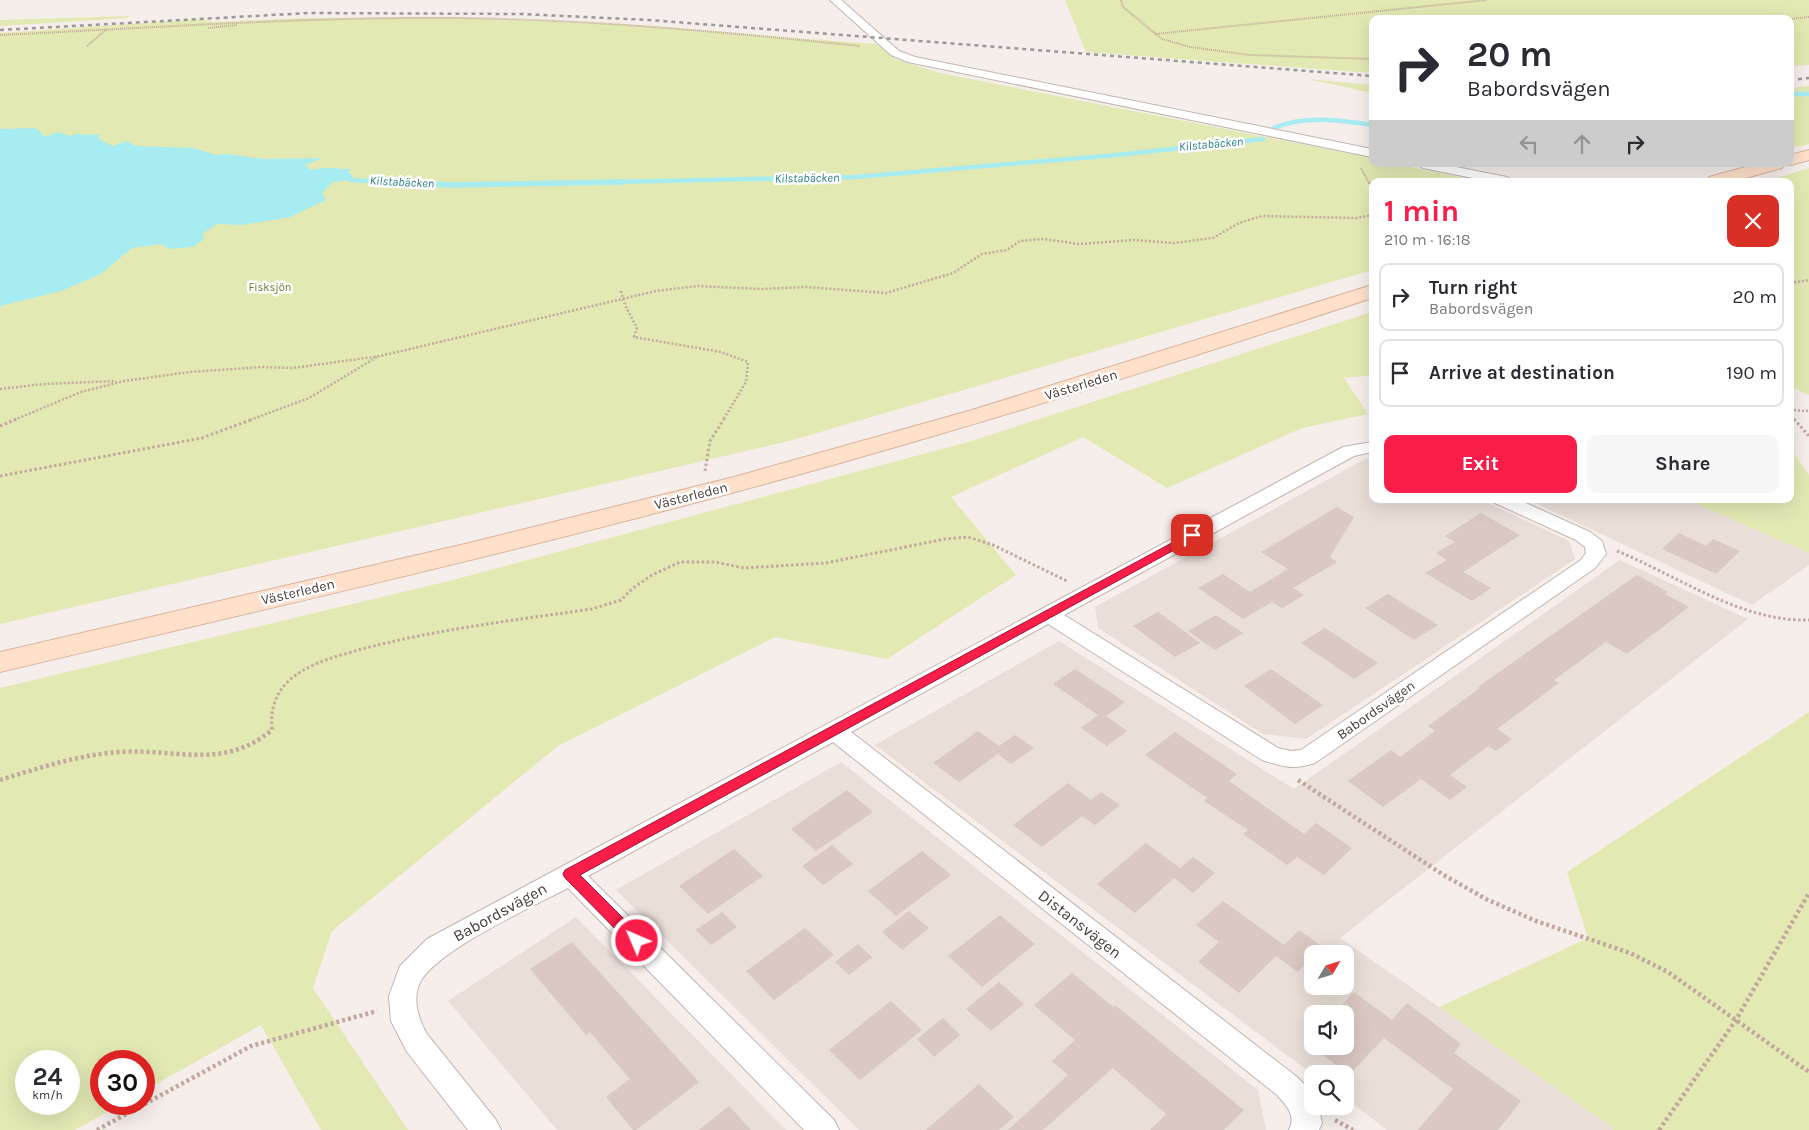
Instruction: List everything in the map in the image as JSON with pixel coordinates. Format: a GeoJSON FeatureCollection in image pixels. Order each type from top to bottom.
{"type":"FeatureCollection","features":[{"type":"Feature","properties":{"kind":"street"},"geometry":{"type":"LineString","coordinates":[[835,0],[895,53],[912,60],[1369,153]]}},
{"type":"Feature","properties":{"kind":"street"},"geometry":{"type":"LineString","coordinates":[[1794,159],[1809,155]]}},
{"type":"Feature","properties":{"kind":"street"},"geometry":{"type":"LineString","coordinates":[[1438,167],[1492,178]]}},
{"type":"Feature","properties":{"kind":"street"},"geometry":{"type":"LineString","coordinates":[[1727,178],[1765,167]]}},
{"type":"Feature","properties":{"kind":"street","name":"Västerleden"},"geometry":{"type":"LineString","coordinates":[[0,662],[451,556],[708,492],[971,418],[1369,293]]}},
{"type":"Feature","properties":{"kind":"street","name":"Babordsvägen"},"geometry":{"type":"LineString","coordinates":[[486,1130],[417,1043],[405,1021],[402,996],[410,974],[436,947],[1349,451],[1369,448]]}},
{"type":"Feature","properties":{"kind":"street"},"geometry":{"type":"LineString","coordinates":[[1511,503],[1583,536],[1594,545]]}},
{"type":"Feature","properties":{"kind":"street","name":"Babordsvägen"},"geometry":{"type":"LineString","coordinates":[[1047,614],[1270,754],[1291,760],[1307,757],[1588,564],[1596,554],[1594,545]]}},
{"type":"Feature","properties":{"kind":"street","name":"Distansvägen"},"geometry":{"type":"LineString","coordinates":[[833,730],[1287,1086],[1302,1101],[1307,1123],[1304,1130]]}},
{"type":"Feature","properties":{"kind":"street"},"geometry":{"type":"LineString","coordinates":[[570,874],[824,1130]]}},
{"type":"Feature","properties":{"kind":"path"},"geometry":{"type":"LineString","coordinates":[[1121,0],[1123,7],[1162,39],[1190,47],[1220,52],[1369,59]]}},
{"type":"Feature","properties":{"kind":"path"},"geometry":{"type":"LineString","coordinates":[[1155,34],[1487,0]]}},
{"type":"Feature","properties":{"kind":"path"},"geometry":{"type":"LineString","coordinates":[[1794,19],[1809,17]]}},
{"type":"Feature","properties":{"kind":"path"},"geometry":{"type":"LineString","coordinates":[[0,35],[293,20],[395,18],[570,22],[857,45],[895,53]]}},
{"type":"Feature","properties":{"kind":"path"},"geometry":{"type":"LineString","coordinates":[[208,28],[241,25]]}},
{"type":"Feature","properties":{"kind":"path"},"geometry":{"type":"LineString","coordinates":[[88,46],[106,30]]}},
{"type":"Feature","properties":{"kind":"path"},"geometry":{"type":"LineString","coordinates":[[0,389],[43,384],[124,381],[190,372],[262,367],[293,368],[380,356],[656,291],[697,286],[761,289],[806,287],[886,293],[953,273],[982,254],[1007,250],[1020,241],[1043,239],[1079,244],[1134,240],[1174,243],[1213,238],[1239,223],[1262,216],[1356,218],[1369,216]]}},
{"type":"Feature","properties":{"kind":"path"},"geometry":{"type":"LineString","coordinates":[[1794,282],[1809,280]]}},
{"type":"Feature","properties":{"kind":"path"},"geometry":{"type":"LineString","coordinates":[[621,292],[622,300],[632,314],[637,328],[634,337],[720,352],[748,362],[746,382],[710,441],[704,479],[708,492]]}},
{"type":"Feature","properties":{"kind":"path"},"geometry":{"type":"LineString","coordinates":[[0,476],[202,438],[309,398],[380,356]]}},
{"type":"Feature","properties":{"kind":"path"},"geometry":{"type":"LineString","coordinates":[[0,426],[81,392],[124,381]]}},
{"type":"Feature","properties":{"kind":"path"},"geometry":{"type":"LineString","coordinates":[[1794,412],[1809,411]]}},
{"type":"Feature","properties":{"kind":"path"},"geometry":{"type":"LineString","coordinates":[[1794,417],[1809,436]]}},
{"type":"Feature","properties":{"kind":"path"},"geometry":{"type":"LineString","coordinates":[[0,780],[51,765],[119,752],[208,755],[236,750],[262,742],[272,730],[270,718],[278,691],[293,677],[308,667],[382,643],[592,609],[620,600],[652,575],[680,562],[716,562],[744,568],[826,564],[944,539],[968,537],[993,545],[1028,561],[1088,592]]}},
{"type":"Feature","properties":{"kind":"path"},"geometry":{"type":"LineString","coordinates":[[1594,545],[1644,562],[1765,616],[1793,622],[1809,620]]}},
{"type":"Feature","properties":{"kind":"path"},"geometry":{"type":"LineString","coordinates":[[1270,754],[1292,776],[1314,792],[1432,867],[1493,902],[1524,916],[1617,946],[1645,958],[1668,972],[1809,1072]]}},
{"type":"Feature","properties":{"kind":"path"},"geometry":{"type":"LineString","coordinates":[[1659,1130],[1736,1020],[1809,893]]}},
{"type":"Feature","properties":{"kind":"path"},"geometry":{"type":"LineString","coordinates":[[97,1130],[251,1046],[404,1004]]}},
{"type":"Feature","properties":{"kind":"shaded area"},"geometry":{"type":"Polygon","coordinates":[[[1367,458],[1369,458],[1369,503],[1488,503],[1569,541],[1575,559],[1306,739],[1263,734],[1098,628],[1095,607],[1367,458]]]}},
{"type":"Feature","properties":{"kind":"shaded area"},"geometry":{"type":"Polygon","coordinates":[[[1535,503],[1694,503],[1809,553],[1809,565],[1752,605],[1535,503]]]}},
{"type":"Feature","properties":{"kind":"shaded area"},"geometry":{"type":"Polygon","coordinates":[[[1620,560],[1748,619],[1340,938],[1350,945],[1304,945],[1304,995],[1354,995],[1354,948],[1613,1128],[1612,1130],[1387,1130],[1354,1105],[1354,1065],[1304,1065],[1304,1068],[875,745],[1059,641],[1294,789],[1620,560]]]}},
{"type":"Feature","properties":{"kind":"shaded area"},"geometry":{"type":"Polygon","coordinates":[[[841,762],[1258,1090],[1266,1130],[859,1130],[616,890],[841,762]]]}},
{"type":"Feature","properties":{"kind":"shaded area"},"geometry":{"type":"Polygon","coordinates":[[[576,917],[786,1130],[557,1130],[448,1001],[576,917]]]}},
{"type":"Feature","properties":{"kind":"green space"},"geometry":{"type":"Polygon","coordinates":[[[1065,0],[1809,0],[1809,65],[1794,66],[1794,15],[1369,15],[1369,73],[1086,52],[1065,0]]]}},
{"type":"Feature","properties":{"kind":"green space"},"geometry":{"type":"Polygon","coordinates":[[[129,16],[128,18],[0,26],[0,20],[129,16]]]}},
{"type":"Feature","properties":{"kind":"green space","name":"Fisksjön"},"geometry":{"type":"Polygon","coordinates":[[[454,17],[619,24],[876,44],[897,60],[940,73],[1369,157],[1369,167],[1411,167],[1464,178],[1369,178],[1369,271],[793,440],[0,624],[0,33],[201,19],[212,22],[307,18],[454,17]]]}},
{"type":"Feature","properties":{"kind":"green space"},"geometry":{"type":"Polygon","coordinates":[[[1308,79],[1369,85],[1369,92],[1308,79]]]}},
{"type":"Feature","properties":{"kind":"green space"},"geometry":{"type":"Polygon","coordinates":[[[1809,86],[1809,144],[1794,147],[1794,88],[1809,86]]]}},
{"type":"Feature","properties":{"kind":"green space"},"geometry":{"type":"Polygon","coordinates":[[[1809,168],[1809,395],[1794,389],[1794,178],[1777,178],[1809,168]]]}},
{"type":"Feature","properties":{"kind":"green space"},"geometry":{"type":"Polygon","coordinates":[[[1369,313],[1369,375],[1344,378],[1368,414],[1302,428],[1167,488],[1083,437],[951,497],[1016,575],[887,659],[775,637],[558,746],[332,931],[313,988],[408,1130],[321,1130],[261,1025],[155,1085],[155,1050],[90,1050],[90,1115],[102,1115],[75,1130],[0,1130],[0,688],[453,580],[968,442],[1369,313]]]}},
{"type":"Feature","properties":{"kind":"green space"},"geometry":{"type":"Polygon","coordinates":[[[1794,454],[1809,475],[1809,553],[1694,503],[1794,503],[1794,454]]]}},
{"type":"Feature","properties":{"kind":"green space"},"geometry":{"type":"Polygon","coordinates":[[[1809,712],[1809,1130],[1612,1130],[1613,1128],[1439,1007],[1588,938],[1567,872],[1809,712]]]}},
{"type":"Feature","properties":{"kind":"water"},"geometry":{"type":"Polygon","coordinates":[[[34,128],[40,131],[44,137],[58,132],[70,136],[75,134],[100,135],[98,139],[113,146],[126,141],[136,146],[193,148],[216,155],[227,154],[264,159],[322,158],[305,165],[311,170],[326,168],[351,169],[349,172],[353,177],[350,180],[333,182],[322,193],[326,200],[290,217],[243,225],[217,224],[202,234],[204,239],[193,247],[169,249],[161,244],[132,248],[101,274],[61,291],[0,306],[0,129],[34,128]]]}},
{"type":"Feature","properties":{"kind":"building"},"geometry":{"type":"Polygon","coordinates":[[[1337,507],[1354,517],[1330,557],[1337,562],[1293,588],[1304,595],[1282,608],[1272,602],[1243,619],[1198,588],[1223,574],[1250,592],[1288,569],[1261,552],[1337,507]]]}},
{"type":"Feature","properties":{"kind":"building"},"geometry":{"type":"Polygon","coordinates":[[[1481,513],[1520,535],[1463,572],[1491,588],[1472,601],[1425,573],[1447,560],[1436,553],[1455,542],[1445,536],[1481,513]]]}},
{"type":"Feature","properties":{"kind":"building"},"geometry":{"type":"Polygon","coordinates":[[[1679,533],[1706,546],[1713,539],[1740,551],[1716,574],[1662,549],[1679,533]]]}},
{"type":"Feature","properties":{"kind":"building"},"geometry":{"type":"Polygon","coordinates":[[[1637,575],[1668,592],[1665,594],[1689,607],[1627,654],[1606,642],[1554,680],[1559,683],[1497,729],[1512,739],[1496,751],[1488,746],[1450,775],[1467,787],[1450,800],[1421,779],[1383,807],[1348,781],[1391,750],[1400,757],[1435,731],[1428,726],[1480,688],[1478,687],[1637,575]]]}},
{"type":"Feature","properties":{"kind":"building"},"geometry":{"type":"Polygon","coordinates":[[[1388,594],[1438,625],[1414,640],[1365,608],[1388,594]]]}},
{"type":"Feature","properties":{"kind":"building"},"geometry":{"type":"Polygon","coordinates":[[[1158,612],[1200,643],[1175,657],[1133,626],[1158,612]]]}},
{"type":"Feature","properties":{"kind":"building"},"geometry":{"type":"Polygon","coordinates":[[[1216,615],[1243,633],[1215,650],[1188,631],[1216,615]]]}},
{"type":"Feature","properties":{"kind":"building"},"geometry":{"type":"Polygon","coordinates":[[[1325,628],[1378,663],[1354,679],[1301,643],[1325,628]]]}},
{"type":"Feature","properties":{"kind":"building"},"geometry":{"type":"Polygon","coordinates":[[[1075,669],[1125,702],[1106,716],[1127,731],[1107,746],[1081,728],[1098,715],[1053,684],[1075,669]]]}},
{"type":"Feature","properties":{"kind":"building"},"geometry":{"type":"Polygon","coordinates":[[[1271,669],[1323,705],[1295,724],[1244,686],[1271,669]]]}},
{"type":"Feature","properties":{"kind":"building"},"geometry":{"type":"Polygon","coordinates":[[[978,731],[999,746],[1015,735],[1034,748],[1011,764],[998,754],[959,782],[933,763],[978,731]]]}},
{"type":"Feature","properties":{"kind":"building"},"geometry":{"type":"Polygon","coordinates":[[[1175,732],[1237,774],[1229,781],[1304,834],[1316,823],[1352,848],[1324,875],[1297,857],[1287,865],[1243,834],[1248,830],[1204,801],[1207,798],[1145,755],[1175,732]]]}},
{"type":"Feature","properties":{"kind":"building"},"geometry":{"type":"Polygon","coordinates":[[[1068,783],[1091,800],[1101,792],[1120,805],[1095,825],[1082,816],[1042,847],[1013,825],[1068,783]]]}},
{"type":"Feature","properties":{"kind":"building"},"geometry":{"type":"Polygon","coordinates":[[[847,790],[873,812],[816,851],[791,829],[847,790]]]}},
{"type":"Feature","properties":{"kind":"building"},"geometry":{"type":"Polygon","coordinates":[[[1146,843],[1180,868],[1193,857],[1215,873],[1193,893],[1174,878],[1135,913],[1097,884],[1146,843]]]}},
{"type":"Feature","properties":{"kind":"building"},"geometry":{"type":"Polygon","coordinates":[[[832,845],[853,864],[823,885],[802,866],[832,845]]]}},
{"type":"Feature","properties":{"kind":"building"},"geometry":{"type":"Polygon","coordinates":[[[734,849],[763,876],[708,914],[679,886],[734,849]]]}},
{"type":"Feature","properties":{"kind":"building"},"geometry":{"type":"Polygon","coordinates":[[[922,851],[951,875],[896,916],[868,891],[922,851]]]}},
{"type":"Feature","properties":{"kind":"building"},"geometry":{"type":"Polygon","coordinates":[[[1223,901],[1284,945],[1299,930],[1320,945],[1304,945],[1304,966],[1298,972],[1276,956],[1239,993],[1198,962],[1219,942],[1196,925],[1223,901]]]}},
{"type":"Feature","properties":{"kind":"building"},"geometry":{"type":"Polygon","coordinates":[[[909,911],[929,928],[902,950],[882,932],[909,911]]]}},
{"type":"Feature","properties":{"kind":"building"},"geometry":{"type":"Polygon","coordinates":[[[722,912],[737,927],[711,945],[696,930],[722,912]]]}},
{"type":"Feature","properties":{"kind":"building"},"geometry":{"type":"Polygon","coordinates":[[[1000,915],[1035,944],[982,987],[948,956],[1000,915]]]}},
{"type":"Feature","properties":{"kind":"building"},"geometry":{"type":"Polygon","coordinates":[[[805,928],[834,955],[774,1000],[746,971],[805,928]]]}},
{"type":"Feature","properties":{"kind":"building"},"geometry":{"type":"Polygon","coordinates":[[[572,942],[699,1082],[636,1130],[633,1130],[606,1097],[630,1079],[590,1032],[586,1035],[530,969],[572,942]]]}},
{"type":"Feature","properties":{"kind":"building"},"geometry":{"type":"Polygon","coordinates":[[[858,944],[872,957],[849,975],[835,962],[858,944]]]}},
{"type":"Feature","properties":{"kind":"building"},"geometry":{"type":"Polygon","coordinates":[[[1072,973],[1113,1007],[1115,1005],[1244,1110],[1224,1130],[1150,1130],[1166,1114],[1113,1068],[1043,1130],[1008,1130],[1068,1075],[1052,1061],[1075,1040],[1034,1005],[1072,973]]]}},
{"type":"Feature","properties":{"kind":"building"},"geometry":{"type":"Polygon","coordinates":[[[999,982],[1024,1004],[991,1031],[966,1009],[999,982]]]}},
{"type":"Feature","properties":{"kind":"building"},"geometry":{"type":"Polygon","coordinates":[[[1354,992],[1392,1020],[1407,1003],[1461,1044],[1454,1053],[1521,1101],[1498,1130],[1418,1130],[1453,1089],[1384,1038],[1354,1070],[1354,1065],[1336,1065],[1323,1055],[1354,1055],[1354,1005],[1342,1005],[1351,995],[1354,995],[1354,992]]]}},
{"type":"Feature","properties":{"kind":"building"},"geometry":{"type":"Polygon","coordinates":[[[891,1001],[922,1030],[860,1080],[829,1050],[891,1001]]]}},
{"type":"Feature","properties":{"kind":"building"},"geometry":{"type":"Polygon","coordinates":[[[943,1018],[960,1035],[934,1057],[917,1039],[943,1018]]]}},
{"type":"Feature","properties":{"kind":"building"},"geometry":{"type":"Polygon","coordinates":[[[979,1084],[1014,1117],[999,1130],[926,1130],[979,1084]]]}},
{"type":"Feature","properties":{"kind":"building"},"geometry":{"type":"Polygon","coordinates":[[[729,1106],[751,1130],[699,1130],[729,1106]]]}},
{"type":"Feature","properties":{"kind":"waterway","name":"Kilstabäcken"},"geometry":{"type":"LineString","coordinates":[[1794,94],[1809,94]]}},
{"type":"Feature","properties":{"kind":"waterway","name":"Kilstabäcken"},"geometry":{"type":"LineString","coordinates":[[1274,128],[1297,121],[1310,120],[1335,120],[1369,125]]}},
{"type":"Feature","properties":{"kind":"waterway","name":"Kilstabäcken"},"geometry":{"type":"LineString","coordinates":[[559,183],[856,177],[1117,155],[1263,139]]}},
{"type":"Feature","properties":{"kind":"waterway","name":"Kilstabäcken"},"geometry":{"type":"LineString","coordinates":[[350,180],[409,183]]}},
{"type":"Feature","properties":{"kind":"waterway","name":"Kilstabäcken"},"geometry":{"type":"LineString","coordinates":[[384,182],[453,185],[622,182]]}},
{"type":"Feature","properties":{"kind":"railway"},"geometry":{"type":"LineString","coordinates":[[0,30],[309,13],[522,14],[649,20],[1369,76]]}},
{"type":"Feature","properties":{"kind":"railway"},"geometry":{"type":"LineString","coordinates":[[1794,80],[1809,78]]}},
{"type":"Feature","properties":{"kind":"route"},"geometry":{"type":"LineString","coordinates":[[637,941],[570,874],[1192,535]]}}]}
